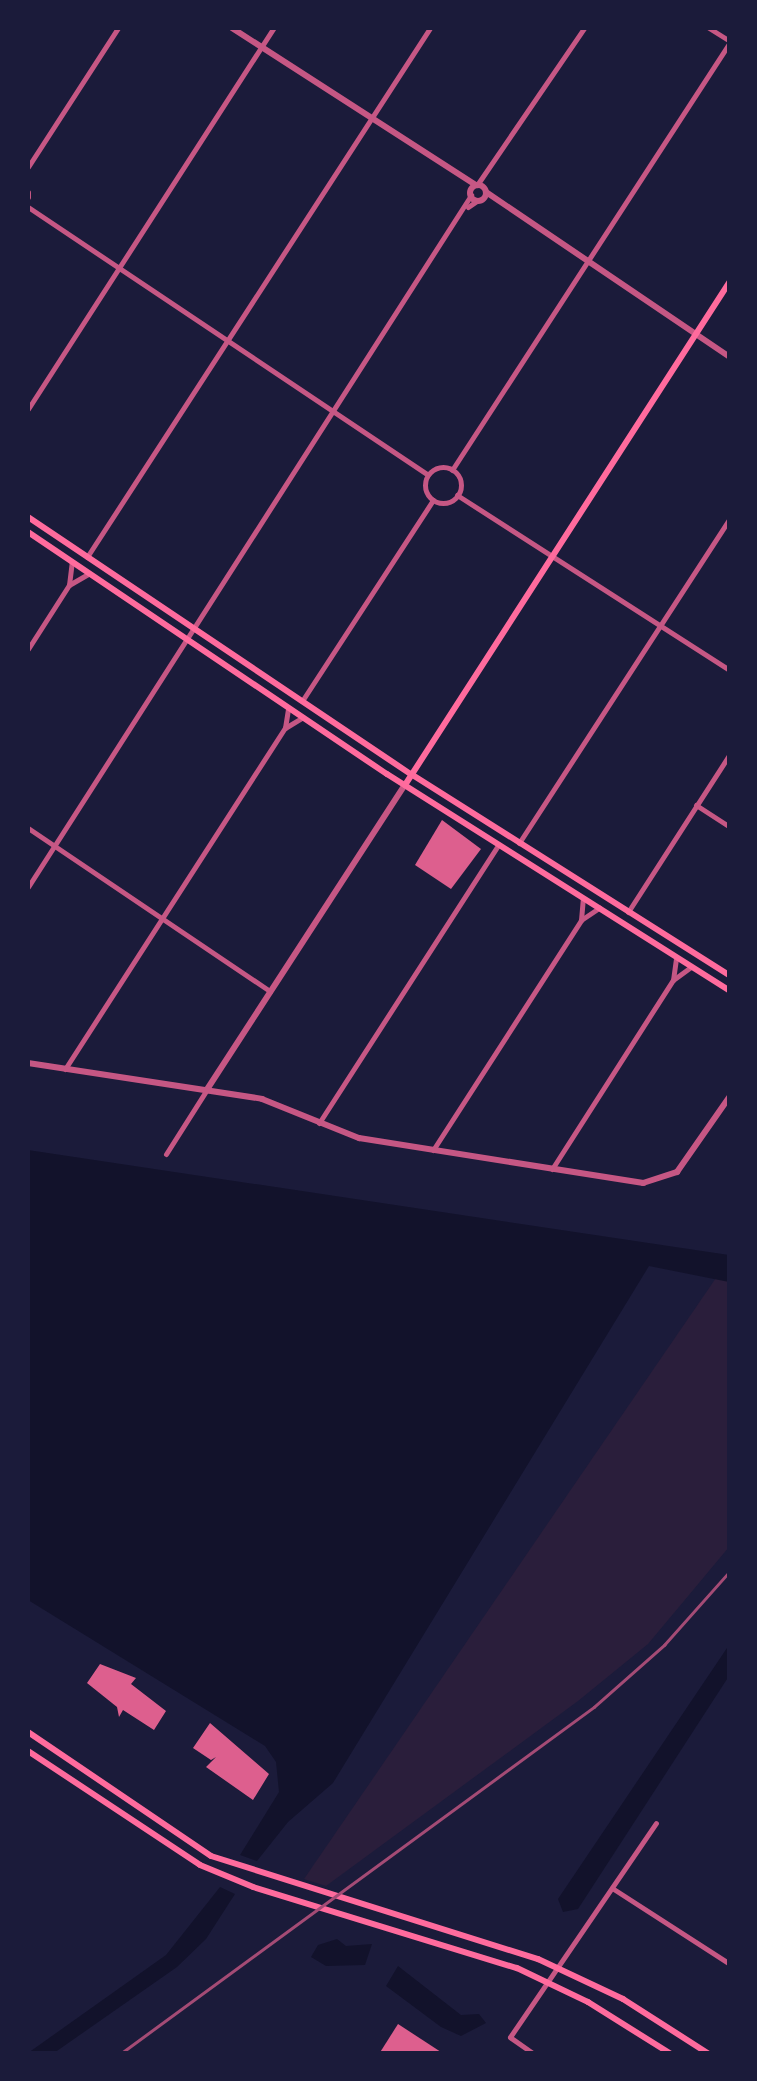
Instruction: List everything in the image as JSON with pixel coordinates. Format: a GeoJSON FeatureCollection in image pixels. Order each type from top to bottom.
{"type":"FeatureCollection","features":[{"type":"Feature","properties":{"kind":"main road"},"geometry":{"type":"LineString","coordinates":[[405,785],[730,281]]}},
{"type":"Feature","properties":{"kind":"main road"},"geometry":{"type":"LineString","coordinates":[[28,517],[411,774],[730,976]]}},
{"type":"Feature","properties":{"kind":"main road"},"geometry":{"type":"LineString","coordinates":[[28,532],[405,785],[730,990]]}},
{"type":"Feature","properties":{"kind":"main road"},"geometry":{"type":"LineString","coordinates":[[28,1732],[170,1833],[261,1876],[558,1967],[709,2054]]}},
{"type":"Feature","properties":{"kind":"main road"},"geometry":{"type":"LineString","coordinates":[[28,1751],[144,1833],[253,1887],[549,1981],[671,2054]]}},
{"type":"Feature","properties":{"kind":"street"},"geometry":{"type":"LineString","coordinates":[[28,166],[118,28]]}},
{"type":"Feature","properties":{"kind":"street"},"geometry":{"type":"LineString","coordinates":[[232,28],[730,358]]}},
{"type":"Feature","properties":{"kind":"street"},"geometry":{"type":"LineString","coordinates":[[28,409],[274,28]]}},
{"type":"Feature","properties":{"kind":"street"},"geometry":{"type":"LineString","coordinates":[[87,557],[430,28]]}},
{"type":"Feature","properties":{"kind":"street"},"geometry":{"type":"LineString","coordinates":[[28,887],[584,28]]}},
{"type":"Feature","properties":{"kind":"street"},"geometry":{"type":"LineString","coordinates":[[452,470],[730,42],[708,28]]}},
{"type":"Feature","properties":{"kind":"street"},"geometry":{"type":"LineString","coordinates":[[463,182],[476,185],[488,177]]}},
{"type":"Feature","properties":{"kind":"street"},"geometry":{"type":"LineString","coordinates":[[476,185],[479,195]]}},
{"type":"Feature","properties":{"kind":"street"},"geometry":{"type":"LineString","coordinates":[[28,207],[428,475]]}},
{"type":"Feature","properties":{"kind":"street"},"geometry":{"type":"LineString","coordinates":[[433,500],[426,488],[428,475],[439,468],[452,470]]}},
{"type":"Feature","properties":{"kind":"street"},"geometry":{"type":"LineString","coordinates":[[433,500],[446,502],[457,495],[460,484],[452,470]]}},
{"type":"Feature","properties":{"kind":"street"},"geometry":{"type":"LineString","coordinates":[[457,495],[730,670]]}},
{"type":"Feature","properties":{"kind":"street"},"geometry":{"type":"LineString","coordinates":[[302,702],[433,500]]}},
{"type":"Feature","properties":{"kind":"street"},"geometry":{"type":"LineString","coordinates":[[519,843],[730,518]]}},
{"type":"Feature","properties":{"kind":"street"},"geometry":{"type":"LineString","coordinates":[[28,649],[69,584],[72,562]]}},
{"type":"Feature","properties":{"kind":"street"},"geometry":{"type":"LineString","coordinates":[[69,584],[88,573]]}},
{"type":"Feature","properties":{"kind":"street"},"geometry":{"type":"LineString","coordinates":[[65,1069],[285,728],[288,707]]}},
{"type":"Feature","properties":{"kind":"street"},"geometry":{"type":"LineString","coordinates":[[285,728],[303,717]]}},
{"type":"Feature","properties":{"kind":"street"},"geometry":{"type":"LineString","coordinates":[[628,912],[730,754]]}},
{"type":"Feature","properties":{"kind":"street"},"geometry":{"type":"LineString","coordinates":[[166,1154],[405,785]]}},
{"type":"Feature","properties":{"kind":"street"},"geometry":{"type":"LineString","coordinates":[[696,806],[730,827]]}},
{"type":"Feature","properties":{"kind":"street"},"geometry":{"type":"LineString","coordinates":[[28,828],[271,991]]}},
{"type":"Feature","properties":{"kind":"street"},"geometry":{"type":"LineString","coordinates":[[319,1123],[498,845]]}},
{"type":"Feature","properties":{"kind":"street"},"geometry":{"type":"LineString","coordinates":[[581,920],[583,898]]}},
{"type":"Feature","properties":{"kind":"street"},"geometry":{"type":"LineString","coordinates":[[432,1150],[581,920],[599,908]]}},
{"type":"Feature","properties":{"kind":"street"},"geometry":{"type":"LineString","coordinates":[[673,980],[676,957]]}},
{"type":"Feature","properties":{"kind":"street"},"geometry":{"type":"LineString","coordinates":[[552,1169],[673,980],[692,967]]}},
{"type":"Feature","properties":{"kind":"street"},"geometry":{"type":"LineString","coordinates":[[28,1063],[276,1102],[360,1138],[642,1183],[667,1179],[730,1096]]}},
{"type":"Feature","properties":{"kind":"street"},"geometry":{"type":"LineString","coordinates":[[534,2054],[510,2038],[656,1822]]}},
{"type":"Feature","properties":{"kind":"street"},"geometry":{"type":"LineString","coordinates":[[612,1888],[730,1964]]}},
{"type":"Feature","properties":{"kind":"shaded area"},"geometry":{"type":"Polygon","coordinates":[[[28,1150],[729,1255],[729,1282],[649,1266],[333,1783],[288,1822],[257,1861],[240,1855],[279,1792],[276,1762],[265,1746],[28,1600],[28,1150]]]}},
{"type":"Feature","properties":{"kind":"shaded area"},"geometry":{"type":"Polygon","coordinates":[[[729,1259],[729,1547],[648,1644],[578,1701],[326,1886],[304,1879],[729,1259]]]}},
{"type":"Feature","properties":{"kind":"shaded area"},"geometry":{"type":"Polygon","coordinates":[[[729,1645],[729,1676],[578,1909],[563,1912],[558,1899],[729,1645]]]}},
{"type":"Feature","properties":{"kind":"shaded area"},"geometry":{"type":"Polygon","coordinates":[[[220,1887],[235,1894],[206,1939],[177,1967],[54,2053],[28,2053],[166,1955],[220,1887]]]}},
{"type":"Feature","properties":{"kind":"shaded area"},"geometry":{"type":"Polygon","coordinates":[[[337,1939],[346,1946],[372,1944],[365,1965],[326,1966],[311,1957],[318,1945],[337,1939]]]}},
{"type":"Feature","properties":{"kind":"shaded area"},"geometry":{"type":"Polygon","coordinates":[[[398,1966],[461,2015],[479,2014],[486,2023],[461,2036],[441,2027],[386,1986],[398,1966]]]}},
{"type":"Feature","properties":{"kind":"building"},"geometry":{"type":"Polygon","coordinates":[[[442,820],[481,849],[451,889],[415,865],[442,820]]]}},
{"type":"Feature","properties":{"kind":"building"},"geometry":{"type":"Polygon","coordinates":[[[100,1664],[136,1678],[131,1684],[166,1711],[154,1730],[123,1710],[119,1717],[117,1707],[87,1683],[100,1664]]]}},
{"type":"Feature","properties":{"kind":"building"},"geometry":{"type":"Polygon","coordinates":[[[210,1723],[269,1774],[253,1800],[206,1767],[216,1757],[211,1760],[193,1748],[210,1723]]]}},
{"type":"Feature","properties":{"kind":"building"},"geometry":{"type":"Polygon","coordinates":[[[398,2024],[444,2054],[379,2054],[398,2024]]]}},
{"type":"Feature","properties":{"kind":"railway"},"geometry":{"type":"LineString","coordinates":[[120,2054],[594,1707],[664,1645],[730,1571]]}}]}
